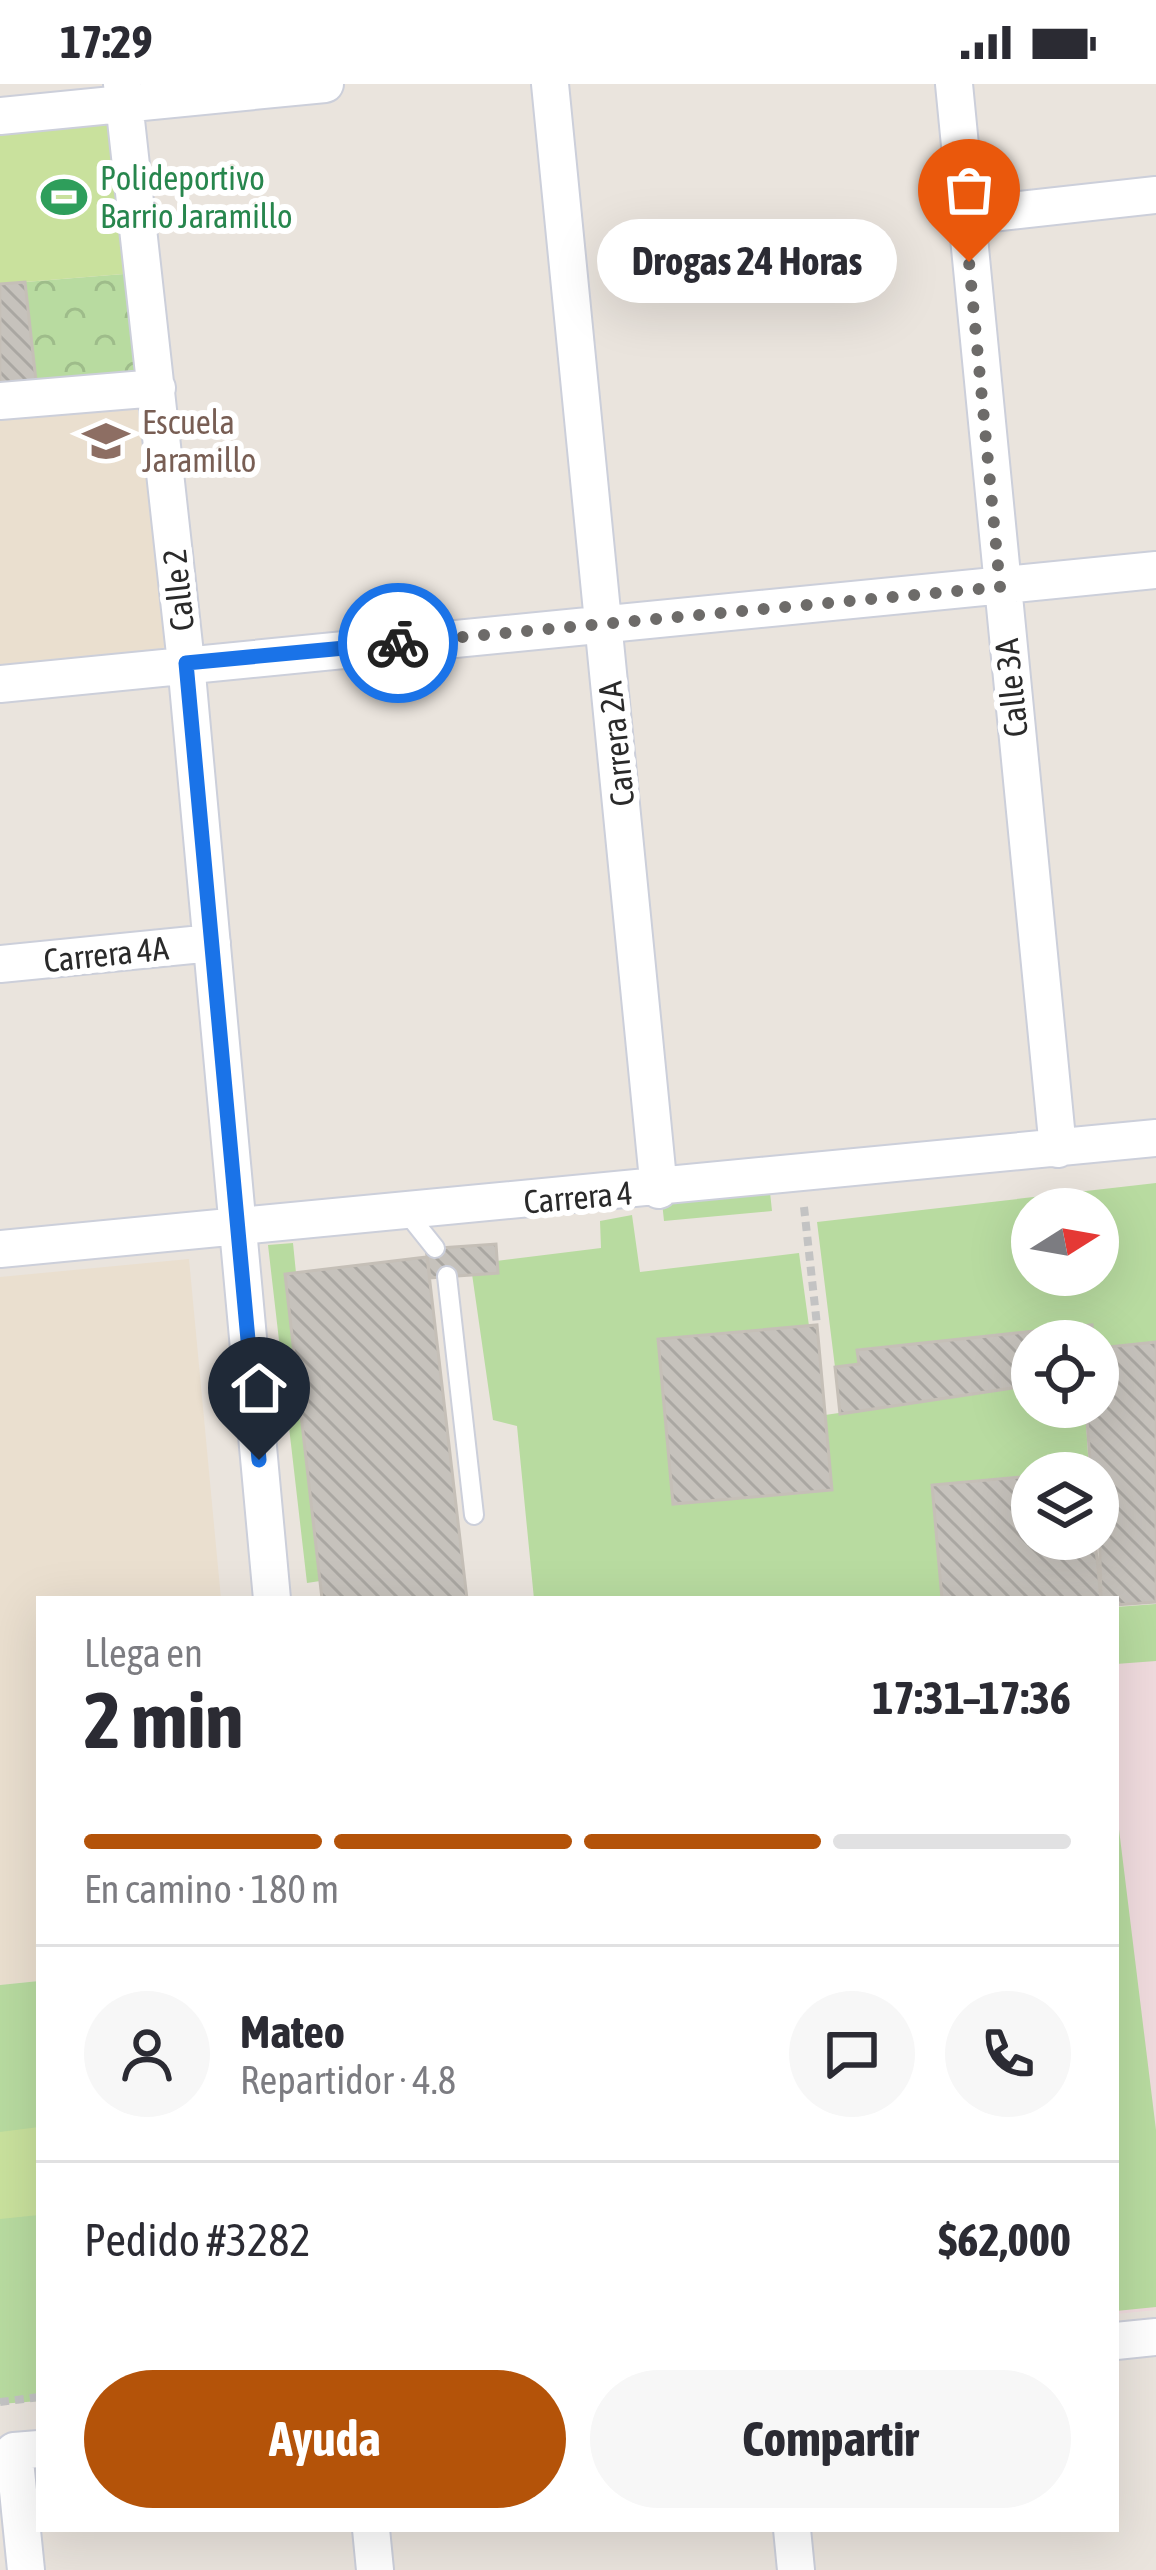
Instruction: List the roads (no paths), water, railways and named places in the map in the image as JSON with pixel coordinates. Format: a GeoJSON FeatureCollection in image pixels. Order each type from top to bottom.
{"type":"FeatureCollection","features":[{"type":"Feature","properties":{"kind":"street"},"geometry":{"type":"LineString","coordinates":[[0,116],[123,94],[325,84]]}},
{"type":"Feature","properties":{"kind":"street","name":"Carrera 2A"},"geometry":{"type":"LineString","coordinates":[[550,84],[659,1190]]}},
{"type":"Feature","properties":{"kind":"street","name":"Calle 3A"},"geometry":{"type":"LineString","coordinates":[[953,84],[1058,1149]]}},
{"type":"Feature","properties":{"kind":"street","name":"Calle 2"},"geometry":{"type":"LineString","coordinates":[[123,94],[186,663],[272,1596]]}},
{"type":"Feature","properties":{"kind":"street"},"geometry":{"type":"LineString","coordinates":[[965,216],[1156,195]]}},
{"type":"Feature","properties":{"kind":"street"},"geometry":{"type":"LineString","coordinates":[[0,401],[157,388]]}},
{"type":"Feature","properties":{"kind":"street"},"geometry":{"type":"LineString","coordinates":[[0,684],[1156,570]]}},
{"type":"Feature","properties":{"kind":"street","name":"Carrera 4A"},"geometry":{"type":"LineString","coordinates":[[0,964],[212,943]]}},
{"type":"Feature","properties":{"kind":"street","name":"Carrera 4"},"geometry":{"type":"LineString","coordinates":[[0,1249],[659,1190],[1156,1138]]}},
{"type":"Feature","properties":{"kind":"street"},"geometry":{"type":"LineString","coordinates":[[1119,2341],[1156,2337]]}},
{"type":"Feature","properties":{"kind":"street"},"geometry":{"type":"LineString","coordinates":[[26,2570],[27,2450]]}},
{"type":"Feature","properties":{"kind":"street"},"geometry":{"type":"LineString","coordinates":[[371,2532],[375,2570]]}},
{"type":"Feature","properties":{"kind":"street"},"geometry":{"type":"LineString","coordinates":[[792,2532],[796,2570]]}},
{"type":"Feature","properties":{"kind":"lane"},"geometry":{"type":"LineString","coordinates":[[407,1213],[435,1247]]}},
{"type":"Feature","properties":{"kind":"lane"},"geometry":{"type":"LineString","coordinates":[[447,1276],[474,1515]]}},
{"type":"Feature","properties":{"kind":"place","name":"Polideportivo Barrio Jaramillo"},"geometry":{"type":"Point","coordinates":[64,197]}},
{"type":"Feature","properties":{"kind":"place","name":"Drogas 24 Horas"},"geometry":{"type":"Point","coordinates":[969,262]}},
{"type":"Feature","properties":{"kind":"place","name":"Escuela Jaramillo"},"geometry":{"type":"Point","coordinates":[106,441]}}]}
